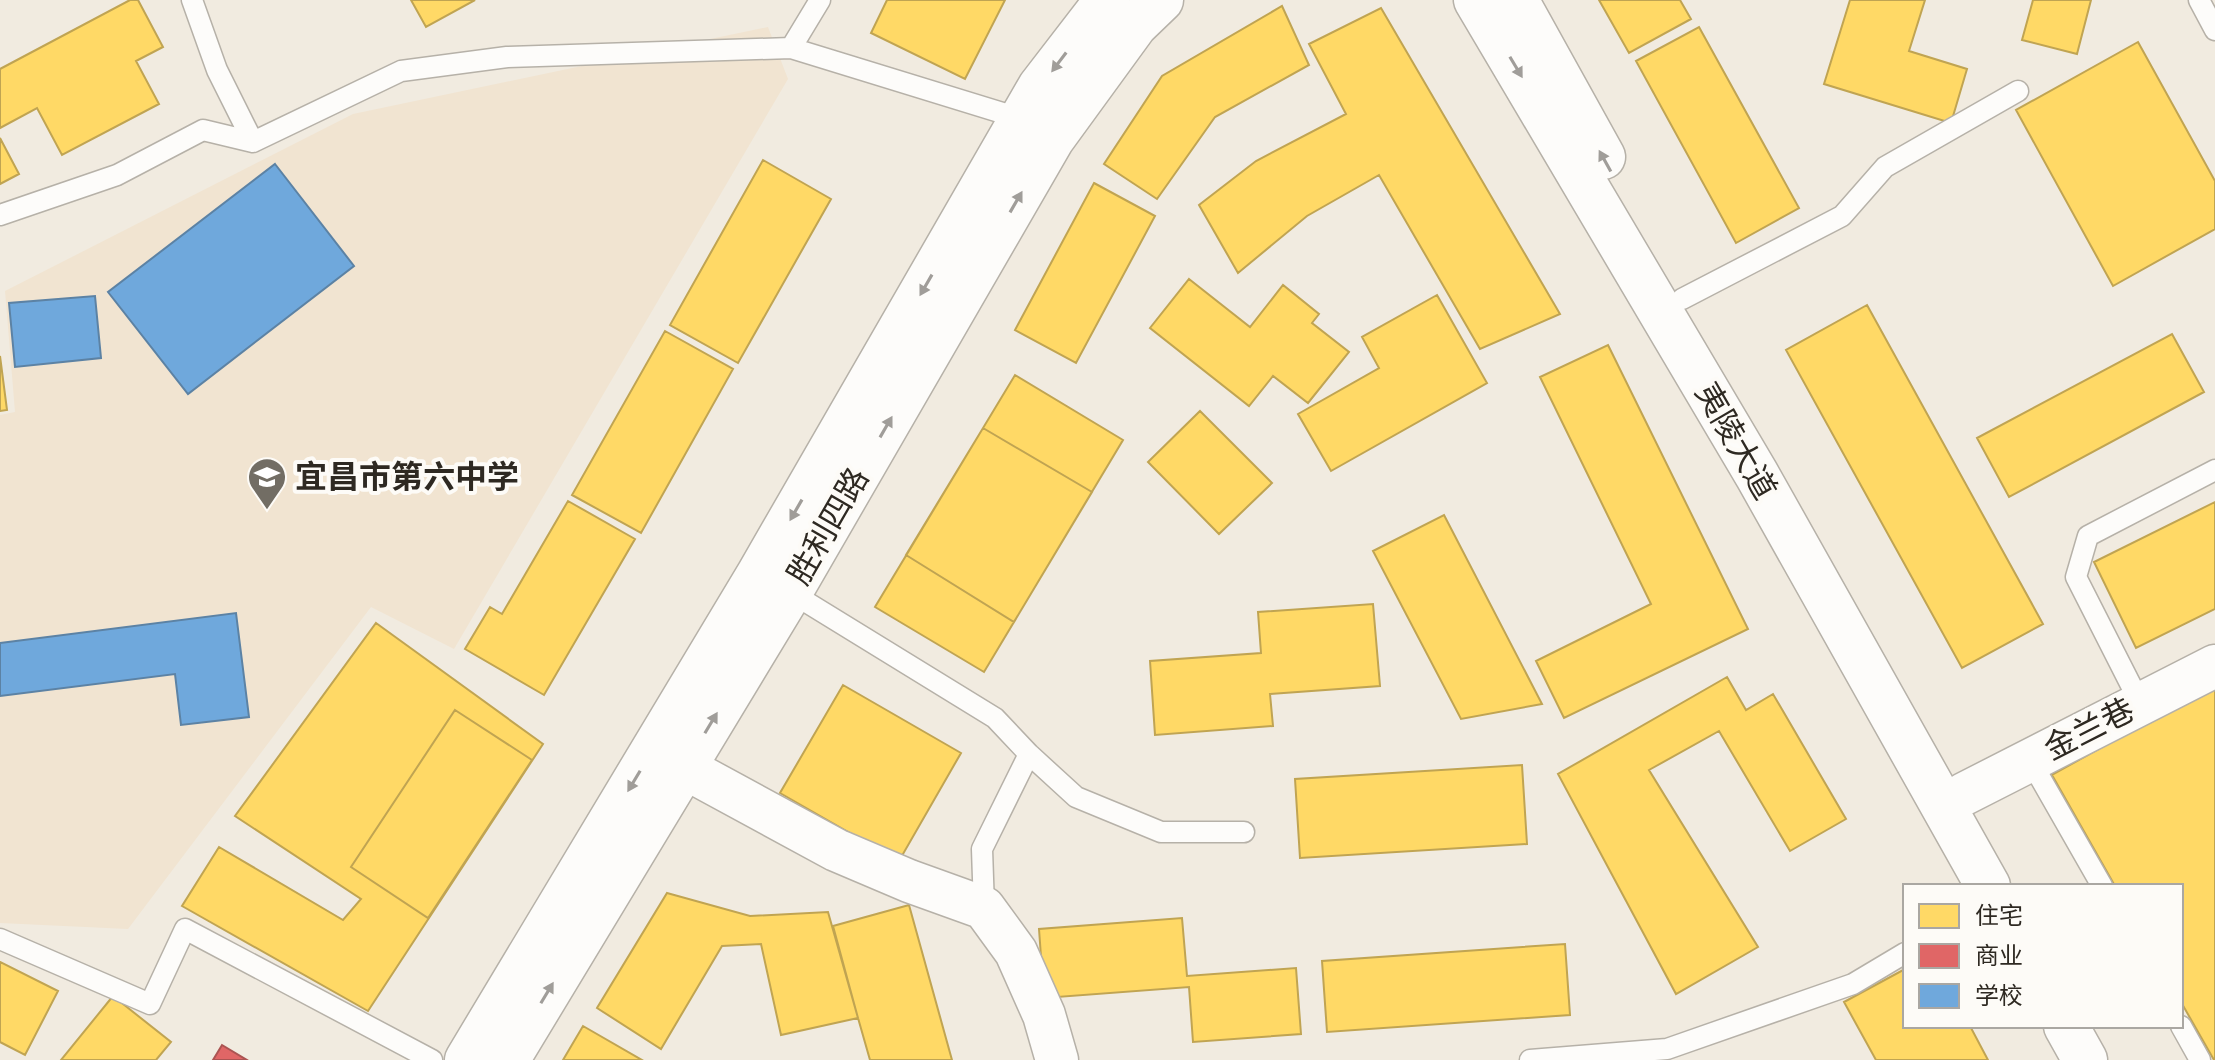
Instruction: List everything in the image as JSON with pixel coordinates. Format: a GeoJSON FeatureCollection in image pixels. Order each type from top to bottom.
{"type":"FeatureCollection","features":[{"type":"Feature","properties":{"kind":"main road","name":"胜利四路"},"geometry":{"type":"LineString","coordinates":[[467,1060],[759,574],[1040,87],[1107,0]]}},
{"type":"Feature","properties":{"kind":"main road","name":"胜利四路"},"geometry":{"type":"LineString","coordinates":[[507,1060],[790,592],[1052,139],[1135,25],[1161,0]]}},
{"type":"Feature","properties":{"kind":"main road","name":"夷陵大道"},"geometry":{"type":"LineString","coordinates":[[1476,0],[1757,475],[1987,884]]}},
{"type":"Feature","properties":{"kind":"main road","name":"夷陵大道"},"geometry":{"type":"LineString","coordinates":[[1516,0],[2015,884]]}},
{"type":"Feature","properties":{"kind":"main road"},"geometry":{"type":"LineString","coordinates":[[2067,1028],[2085,1060]]}},
{"type":"Feature","properties":{"kind":"main road"},"geometry":{"type":"LineString","coordinates":[[2095,1028],[2113,1060]]}},
{"type":"Feature","properties":{"kind":"street","name":"金兰巷"},"geometry":{"type":"LineString","coordinates":[[1964,794],[2215,666]]}},
{"type":"Feature","properties":{"kind":"street"},"geometry":{"type":"LineString","coordinates":[[685,768],[836,850],[984,908],[1016,952],[1044,1015],[1057,1060]]}},
{"type":"Feature","properties":{"kind":"lane"},"geometry":{"type":"LineString","coordinates":[[192,0],[217,70],[253,142]]}},
{"type":"Feature","properties":{"kind":"lane"},"geometry":{"type":"LineString","coordinates":[[791,48],[820,0]]}},
{"type":"Feature","properties":{"kind":"lane"},"geometry":{"type":"LineString","coordinates":[[2199,0],[2215,30]]}},
{"type":"Feature","properties":{"kind":"lane"},"geometry":{"type":"LineString","coordinates":[[0,215],[117,175],[203,130],[253,142],[401,71],[507,57],[791,48],[1022,119]]}},
{"type":"Feature","properties":{"kind":"lane"},"geometry":{"type":"LineString","coordinates":[[1682,299],[1842,216],[1885,167],[2018,91]]}},
{"type":"Feature","properties":{"kind":"lane"},"geometry":{"type":"LineString","coordinates":[[2140,703],[2076,577],[2088,536],[2215,470]]}},
{"type":"Feature","properties":{"kind":"lane"},"geometry":{"type":"LineString","coordinates":[[790,592],[995,718],[1076,797],[1161,832],[1244,832]]}},
{"type":"Feature","properties":{"kind":"lane"},"geometry":{"type":"LineString","coordinates":[[984,908],[982,849],[1029,754]]}},
{"type":"Feature","properties":{"kind":"lane"},"geometry":{"type":"LineString","coordinates":[[2030,760],[2101,884]]}},
{"type":"Feature","properties":{"kind":"lane"},"geometry":{"type":"LineString","coordinates":[[0,939],[150,1004],[185,929],[432,1060]]}},
{"type":"Feature","properties":{"kind":"lane"},"geometry":{"type":"LineString","coordinates":[[1530,1060],[1667,1049],[1853,984],[1903,954]]}},
{"type":"Feature","properties":{"kind":"lane"},"geometry":{"type":"LineString","coordinates":[[2182,1028],[2200,1060]]}},
{"type":"Feature","properties":{"kind":"shaded area","name":"宜昌市第六中学"},"geometry":{"type":"Polygon","coordinates":[[[768,27],[788,79],[454,649],[371,607],[128,929],[0,923],[0,415],[15,412],[5,291],[353,114],[768,27]]]}},
{"type":"Feature","properties":{"kind":"building: 住宅"},"geometry":{"type":"Polygon","coordinates":[[[130,0],[138,0],[163,47],[136,61],[159,104],[62,155],[37,108],[0,128],[0,69],[130,0]]]}},
{"type":"Feature","properties":{"kind":"building: 住宅"},"geometry":{"type":"Polygon","coordinates":[[[411,0],[475,0],[426,27],[411,0]]]}},
{"type":"Feature","properties":{"kind":"building: 住宅"},"geometry":{"type":"Polygon","coordinates":[[[887,0],[1005,0],[965,79],[871,33],[887,0]]]}},
{"type":"Feature","properties":{"kind":"building: 住宅"},"geometry":{"type":"Polygon","coordinates":[[[1599,0],[1680,0],[1691,19],[1629,53],[1599,0]]]}},
{"type":"Feature","properties":{"kind":"building: 住宅"},"geometry":{"type":"Polygon","coordinates":[[[1850,0],[1925,0],[1909,51],[1967,69],[1951,123],[1824,84],[1850,0]]]}},
{"type":"Feature","properties":{"kind":"building: 住宅"},"geometry":{"type":"Polygon","coordinates":[[[2033,0],[2091,0],[2077,54],[2022,40],[2033,0]]]}},
{"type":"Feature","properties":{"kind":"building: 住宅"},"geometry":{"type":"Polygon","coordinates":[[[1282,6],[1309,65],[1215,117],[1157,199],[1104,164],[1162,76],[1282,6]]]}},
{"type":"Feature","properties":{"kind":"building: 住宅"},"geometry":{"type":"Polygon","coordinates":[[[1381,8],[1560,314],[1480,349],[1379,175],[1307,216],[1238,273],[1199,205],[1256,161],[1346,114],[1309,44],[1381,8]]]}},
{"type":"Feature","properties":{"kind":"building: 住宅"},"geometry":{"type":"Polygon","coordinates":[[[1699,27],[1799,208],[1736,243],[1636,61],[1699,27]]]}},
{"type":"Feature","properties":{"kind":"building: 住宅"},"geometry":{"type":"Polygon","coordinates":[[[2138,42],[2215,181],[2215,229],[2113,286],[2016,110],[2138,42]]]}},
{"type":"Feature","properties":{"kind":"building: 住宅"},"geometry":{"type":"Polygon","coordinates":[[[0,138],[19,174],[0,184],[0,138]]]}},
{"type":"Feature","properties":{"kind":"building: 住宅"},"geometry":{"type":"Polygon","coordinates":[[[763,160],[831,199],[738,363],[670,325],[763,160]]]}},
{"type":"Feature","properties":{"kind":"building: 住宅"},"geometry":{"type":"Polygon","coordinates":[[[1094,183],[1155,216],[1076,363],[1015,330],[1094,183]]]}},
{"type":"Feature","properties":{"kind":"building: 住宅"},"geometry":{"type":"Polygon","coordinates":[[[1189,279],[1250,327],[1283,285],[1319,314],[1312,323],[1349,352],[1308,403],[1273,376],[1249,406],[1150,328],[1189,279]]]}},
{"type":"Feature","properties":{"kind":"building: 住宅"},"geometry":{"type":"Polygon","coordinates":[[[1437,295],[1487,383],[1331,471],[1298,414],[1379,368],[1362,337],[1437,295]]]}},
{"type":"Feature","properties":{"kind":"building: 住宅"},"geometry":{"type":"Polygon","coordinates":[[[1867,305],[2043,624],[1962,668],[1786,350],[1867,305]]]}},
{"type":"Feature","properties":{"kind":"building: 住宅"},"geometry":{"type":"Polygon","coordinates":[[[665,331],[733,369],[641,533],[572,495],[665,331]]]}},
{"type":"Feature","properties":{"kind":"building: 住宅"},"geometry":{"type":"Polygon","coordinates":[[[2172,334],[2204,392],[2009,497],[1977,438],[2172,334]]]}},
{"type":"Feature","properties":{"kind":"building: 住宅"},"geometry":{"type":"Polygon","coordinates":[[[1608,345],[1748,629],[1564,718],[1536,661],[1651,604],[1540,377],[1608,345]]]}},
{"type":"Feature","properties":{"kind":"building: 住宅"},"geometry":{"type":"Polygon","coordinates":[[[0,356],[7,410],[0,411],[0,356]]]}},
{"type":"Feature","properties":{"kind":"building: 住宅"},"geometry":{"type":"Polygon","coordinates":[[[1015,375],[1123,440],[984,672],[875,607],[1015,375]]]}},
{"type":"Feature","properties":{"kind":"building: 住宅"},"geometry":{"type":"Polygon","coordinates":[[[1200,411],[1272,483],[1219,534],[1148,462],[1200,411]]]}},
{"type":"Feature","properties":{"kind":"building: 住宅"},"geometry":{"type":"Polygon","coordinates":[[[983,428],[1092,492],[1014,622],[906,555],[983,428]]]}},
{"type":"Feature","properties":{"kind":"building: 住宅"},"geometry":{"type":"Polygon","coordinates":[[[568,501],[635,539],[544,695],[465,649],[490,607],[502,614],[568,501]]]}},
{"type":"Feature","properties":{"kind":"building: 住宅"},"geometry":{"type":"Polygon","coordinates":[[[2215,502],[2215,609],[2136,648],[2094,562],[2215,502]]]}},
{"type":"Feature","properties":{"kind":"building: 住宅"},"geometry":{"type":"Polygon","coordinates":[[[1444,515],[1542,704],[1461,719],[1373,551],[1444,515]]]}},
{"type":"Feature","properties":{"kind":"building: 住宅"},"geometry":{"type":"Polygon","coordinates":[[[1373,604],[1380,686],[1270,694],[1273,726],[1155,735],[1150,661],[1261,653],[1258,612],[1373,604]]]}},
{"type":"Feature","properties":{"kind":"building: 住宅"},"geometry":{"type":"Polygon","coordinates":[[[376,623],[543,744],[368,1011],[182,906],[219,847],[343,920],[361,899],[235,816],[376,623]]]}},
{"type":"Feature","properties":{"kind":"building: 住宅"},"geometry":{"type":"Polygon","coordinates":[[[1727,677],[1746,710],[1773,694],[1846,819],[1790,851],[1719,731],[1649,770],[1758,947],[1676,994],[1558,774],[1727,677]]]}},
{"type":"Feature","properties":{"kind":"building: 住宅"},"geometry":{"type":"Polygon","coordinates":[[[2215,684],[2215,1060],[2183,1006],[2183,884],[2114,884],[2052,775],[2215,684]]]}},
{"type":"Feature","properties":{"kind":"building: 住宅"},"geometry":{"type":"Polygon","coordinates":[[[843,685],[961,753],[899,861],[780,793],[843,685]]]}},
{"type":"Feature","properties":{"kind":"building: 住宅"},"geometry":{"type":"Polygon","coordinates":[[[455,710],[532,760],[428,918],[351,867],[455,710]]]}},
{"type":"Feature","properties":{"kind":"building: 住宅"},"geometry":{"type":"Polygon","coordinates":[[[1522,765],[1527,844],[1300,858],[1295,779],[1522,765]]]}},
{"type":"Feature","properties":{"kind":"building: 住宅"},"geometry":{"type":"Polygon","coordinates":[[[667,893],[750,916],[828,912],[858,1018],[781,1035],[761,944],[722,946],[661,1049],[597,1008],[667,893]]]}},
{"type":"Feature","properties":{"kind":"building: 住宅"},"geometry":{"type":"Polygon","coordinates":[[[909,905],[952,1060],[870,1060],[858,1018],[833,926],[909,905]]]}},
{"type":"Feature","properties":{"kind":"building: 住宅"},"geometry":{"type":"Polygon","coordinates":[[[1182,918],[1187,976],[1296,968],[1301,1034],[1193,1042],[1189,987],[1044,998],[1039,929],[1182,918]]]}},
{"type":"Feature","properties":{"kind":"building: 住宅"},"geometry":{"type":"Polygon","coordinates":[[[1565,944],[1570,1015],[1327,1032],[1322,961],[1565,944]]]}},
{"type":"Feature","properties":{"kind":"building: 住宅"},"geometry":{"type":"Polygon","coordinates":[[[0,962],[58,991],[25,1055],[0,1042],[0,962]]]}},
{"type":"Feature","properties":{"kind":"building: 住宅"},"geometry":{"type":"Polygon","coordinates":[[[1903,970],[1903,1028],[1971,1028],[1988,1060],[1876,1060],[1844,1002],[1903,970]]]}},
{"type":"Feature","properties":{"kind":"building: 住宅"},"geometry":{"type":"Polygon","coordinates":[[[113,996],[171,1042],[156,1060],[61,1060],[113,996]]]}},
{"type":"Feature","properties":{"kind":"building: 住宅"},"geometry":{"type":"Polygon","coordinates":[[[583,1026],[642,1060],[563,1060],[583,1026]]]}},
{"type":"Feature","properties":{"kind":"building: 商业"},"geometry":{"type":"Polygon","coordinates":[[[222,1045],[247,1060],[213,1060],[222,1045]]]}},
{"type":"Feature","properties":{"kind":"building: 学校"},"geometry":{"type":"Polygon","coordinates":[[[275,164],[354,266],[188,394],[108,292],[275,164]]]}},
{"type":"Feature","properties":{"kind":"building: 学校"},"geometry":{"type":"Polygon","coordinates":[[[95,296],[101,358],[15,367],[9,303],[95,296]]]}},
{"type":"Feature","properties":{"kind":"building: 学校"},"geometry":{"type":"Polygon","coordinates":[[[236,613],[249,717],[181,725],[175,674],[0,696],[0,643],[236,613]]]}},
{"type":"Feature","properties":{"kind":"place","name":"宜昌市第六中学"},"geometry":{"type":"Point","coordinates":[267,511]}}]}
